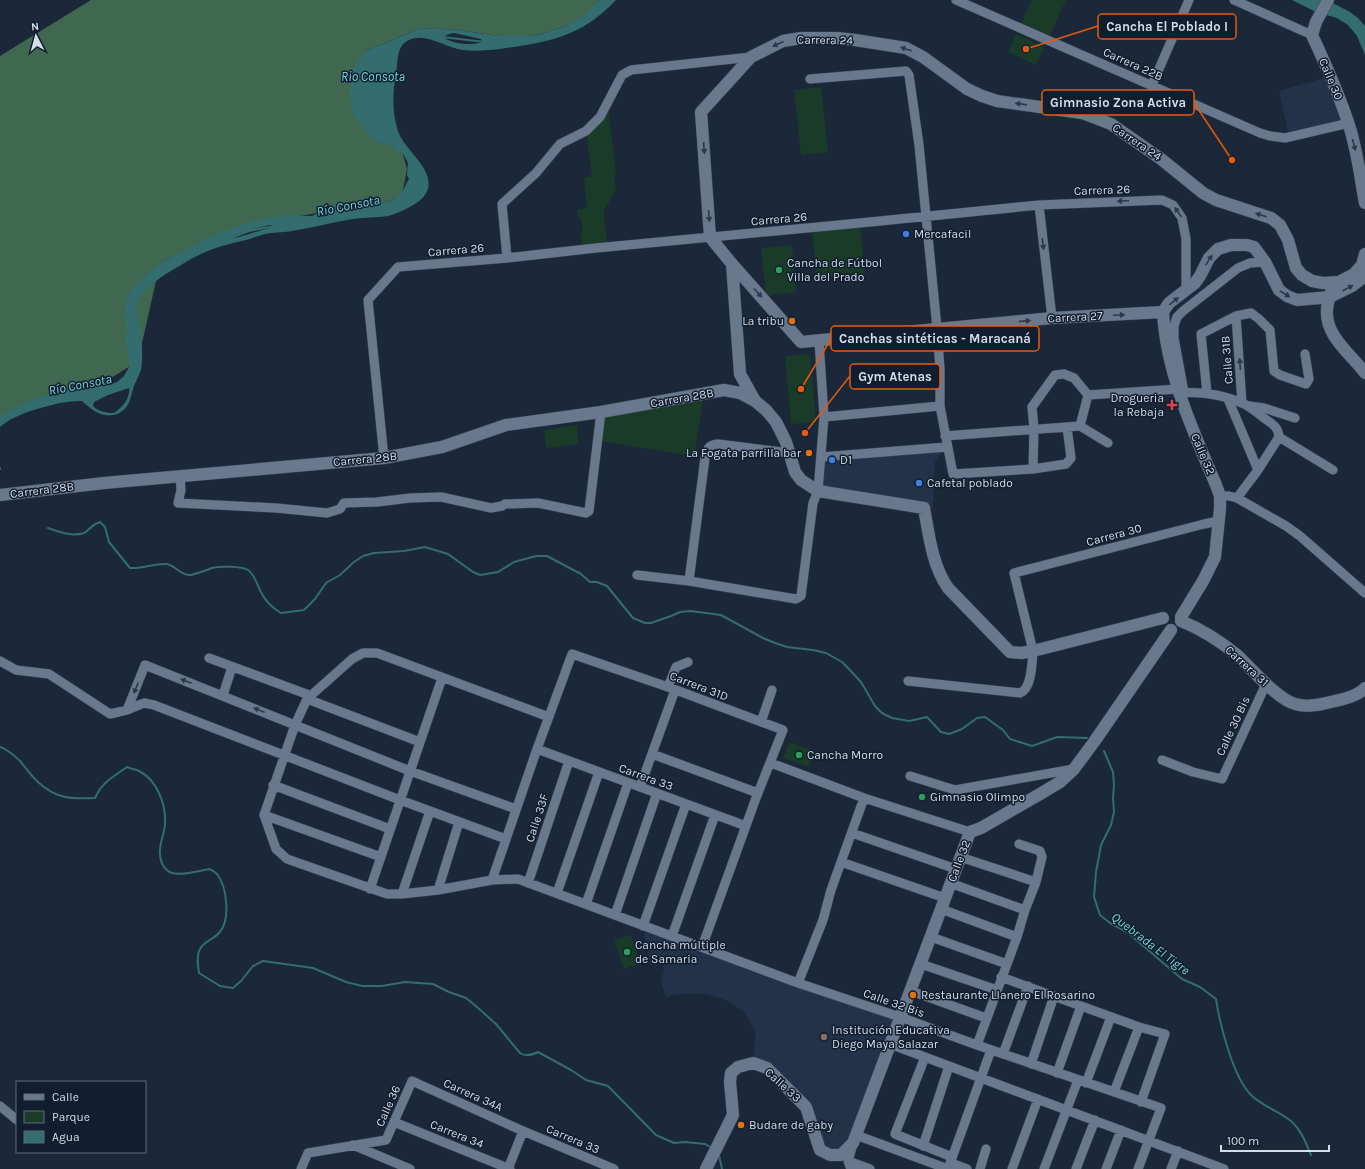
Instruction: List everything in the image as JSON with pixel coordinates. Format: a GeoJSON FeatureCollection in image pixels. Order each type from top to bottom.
{"type":"FeatureCollection","features":[{"type":"Feature","properties":{"kind":"street","name":"Carrera 22B"},"geometry":{"type":"LineString","coordinates":[[956,0],[1252,130],[1270,136],[1289,137],[1349,123]]}},
{"type":"Feature","properties":{"kind":"street"},"geometry":{"type":"LineString","coordinates":[[1152,85],[1189,0]]}},
{"type":"Feature","properties":{"kind":"street"},"geometry":{"type":"LineString","coordinates":[[1234,0],[1312,34],[1316,22],[1328,0]]}},
{"type":"Feature","properties":{"kind":"street","name":"Calle 30"},"geometry":{"type":"LineString","coordinates":[[1312,34],[1331,76],[1349,123]]}},
{"type":"Feature","properties":{"kind":"street","name":"Carrera 24"},"geometry":{"type":"LineString","coordinates":[[710,237],[701,112],[751,57],[783,41],[801,38],[855,40],[906,48],[923,57],[967,88],[982,96],[997,101],[1082,114],[1102,120],[1128,135],[1161,158],[1203,193],[1216,200],[1271,218],[1280,225],[1288,240],[1296,268],[1302,275],[1312,281],[1323,283],[1339,282]]}},
{"type":"Feature","properties":{"kind":"street"},"geometry":{"type":"LineString","coordinates":[[507,258],[502,204],[536,172],[560,144],[586,131],[600,117],[622,75],[631,70],[751,57]]}},
{"type":"Feature","properties":{"kind":"street"},"geometry":{"type":"LineString","coordinates":[[810,79],[906,71],[909,75],[915,111],[937,328],[940,369],[940,406],[953,474],[1033,469],[1066,464],[1071,458],[1067,427]]}},
{"type":"Feature","properties":{"kind":"street"},"geometry":{"type":"LineString","coordinates":[[1349,123],[1362,171],[1365,202]]}},
{"type":"Feature","properties":{"kind":"street","name":"Carrera 26"},"geometry":{"type":"LineString","coordinates":[[384,458],[368,300],[398,267],[507,258],[1039,205],[1162,200],[1173,205],[1182,218],[1186,239],[1186,291]]}},
{"type":"Feature","properties":{"kind":"street"},"geometry":{"type":"LineString","coordinates":[[1039,205],[1052,318]]}},
{"type":"Feature","properties":{"kind":"street"},"geometry":{"type":"LineString","coordinates":[[710,237],[732,264],[740,374],[755,401],[766,410],[776,422],[790,453],[795,472],[801,480],[818,491],[924,508],[933,553],[940,577],[948,588],[1010,652],[1021,653],[1033,651],[1145,622],[1174,622]]}},
{"type":"Feature","properties":{"kind":"street"},"geometry":{"type":"LineString","coordinates":[[1163,312],[1169,303],[1186,291],[1200,276],[1209,258],[1218,249],[1231,245],[1247,244],[1254,247],[1265,262],[1279,290],[1287,296],[1297,300],[1330,297],[1352,286],[1365,276]]}},
{"type":"Feature","properties":{"kind":"street"},"geometry":{"type":"LineString","coordinates":[[1365,254],[1362,265],[1354,274],[1333,286],[1327,310],[1328,321],[1332,334],[1365,373]]}},
{"type":"Feature","properties":{"kind":"street"},"geometry":{"type":"LineString","coordinates":[[1180,392],[1174,338],[1174,326],[1177,317],[1238,268],[1250,263],[1265,262]]}},
{"type":"Feature","properties":{"kind":"street","name":"Carrera 27"},"geometry":{"type":"LineString","coordinates":[[732,264],[801,342],[1052,318],[1163,312]]}},
{"type":"Feature","properties":{"kind":"street","name":"Calle 32"},"geometry":{"type":"LineString","coordinates":[[855,1139],[970,832],[981,828],[1060,782],[1074,769],[1159,649],[1174,622],[1204,581],[1215,557],[1220,496],[1186,415],[1167,344],[1163,312]]}},
{"type":"Feature","properties":{"kind":"street"},"geometry":{"type":"LineString","coordinates":[[1207,393],[1201,334],[1236,316],[1251,313],[1270,330],[1274,371],[1280,376],[1306,384],[1309,379],[1305,354]]}},
{"type":"Feature","properties":{"kind":"street","name":"Calle 31B"},"geometry":{"type":"LineString","coordinates":[[1236,316],[1245,405]]}},
{"type":"Feature","properties":{"kind":"street"},"geometry":{"type":"LineString","coordinates":[[637,575],[689,581],[796,599],[801,596],[813,503],[818,491],[824,417],[819,341]]}},
{"type":"Feature","properties":{"kind":"street","name":"Carrera 28B"},"geometry":{"type":"LineString","coordinates":[[724,390],[740,374]]}},
{"type":"Feature","properties":{"kind":"street"},"geometry":{"type":"LineString","coordinates":[[1033,469],[1034,429],[1032,407],[1055,375],[1064,374],[1074,378],[1088,395]]}},
{"type":"Feature","properties":{"kind":"street","name":"Carrera 28B"},"geometry":{"type":"LineString","coordinates":[[0,496],[104,483],[384,458],[442,447],[506,425],[601,412],[724,390],[740,393],[755,401]]}},
{"type":"Feature","properties":{"kind":"street"},"geometry":{"type":"LineString","coordinates":[[1088,395],[1180,392],[1207,393],[1295,418]]}},
{"type":"Feature","properties":{"kind":"street"},"geometry":{"type":"LineString","coordinates":[[1080,426],[1088,395]]}},
{"type":"Feature","properties":{"kind":"street"},"geometry":{"type":"LineString","coordinates":[[1228,399],[1258,470]]}},
{"type":"Feature","properties":{"kind":"street"},"geometry":{"type":"LineString","coordinates":[[1237,498],[1258,470],[1279,437],[1278,431],[1274,425],[1245,405]]}},
{"type":"Feature","properties":{"kind":"street"},"geometry":{"type":"LineString","coordinates":[[824,417],[940,406]]}},
{"type":"Feature","properties":{"kind":"street"},"geometry":{"type":"LineString","coordinates":[[180,476],[181,490],[178,503],[276,508],[327,513],[340,510],[344,503],[441,497],[491,508],[505,504],[538,503],[586,512],[589,511],[601,412]]}},
{"type":"Feature","properties":{"kind":"street"},"geometry":{"type":"LineString","coordinates":[[945,436],[1080,426],[1108,442]]}},
{"type":"Feature","properties":{"kind":"street"},"geometry":{"type":"LineString","coordinates":[[1279,437],[1333,470]]}},
{"type":"Feature","properties":{"kind":"street"},"geometry":{"type":"LineString","coordinates":[[689,581],[704,465],[708,448],[712,445],[718,444],[790,453]]}},
{"type":"Feature","properties":{"kind":"street"},"geometry":{"type":"LineString","coordinates":[[821,457],[947,447]]}},
{"type":"Feature","properties":{"kind":"street"},"geometry":{"type":"LineString","coordinates":[[1220,496],[1237,498],[1286,526],[1300,536],[1365,593]]}},
{"type":"Feature","properties":{"kind":"street","name":"Carrera 30"},"geometry":{"type":"LineString","coordinates":[[1033,651],[1014,573],[1219,521]]}},
{"type":"Feature","properties":{"kind":"street","name":"Carrera 31"},"geometry":{"type":"LineString","coordinates":[[1174,622],[1211,636],[1236,654],[1266,684],[1288,702],[1303,706],[1317,705],[1345,699],[1355,695],[1365,688]]}},
{"type":"Feature","properties":{"kind":"street"},"geometry":{"type":"LineString","coordinates":[[908,681],[1020,693],[1028,687],[1033,651]]}},
{"type":"Feature","properties":{"kind":"street"},"geometry":{"type":"LineString","coordinates":[[381,857],[264,815],[273,785],[295,725],[308,697],[352,659],[363,653],[377,653],[549,717],[492,880]]}},
{"type":"Feature","properties":{"kind":"street","name":"Carrera 31D"},"geometry":{"type":"LineString","coordinates":[[549,717],[572,654],[783,730],[771,763]]}},
{"type":"Feature","properties":{"kind":"street"},"geometry":{"type":"LineString","coordinates":[[208,658],[420,742]]}},
{"type":"Feature","properties":{"kind":"street"},"geometry":{"type":"LineString","coordinates":[[0,661],[16,670],[49,674],[110,714],[127,710],[144,703],[154,705],[284,756],[506,839]]}},
{"type":"Feature","properties":{"kind":"street"},"geometry":{"type":"LineString","coordinates":[[640,787],[672,689],[676,667],[688,662]]}},
{"type":"Feature","properties":{"kind":"street"},"geometry":{"type":"LineString","coordinates":[[127,710],[145,665],[410,771],[516,809]]}},
{"type":"Feature","properties":{"kind":"street"},"geometry":{"type":"LineString","coordinates":[[223,695],[232,667]]}},
{"type":"Feature","properties":{"kind":"street"},"geometry":{"type":"LineString","coordinates":[[370,889],[442,678]]}},
{"type":"Feature","properties":{"kind":"street","name":"Calle 30 Bis"},"geometry":{"type":"LineString","coordinates":[[1162,760],[1193,772],[1222,779],[1266,684]]}},
{"type":"Feature","properties":{"kind":"street"},"geometry":{"type":"LineString","coordinates":[[761,722],[772,690]]}},
{"type":"Feature","properties":{"kind":"street","name":"Carrera 33"},"geometry":{"type":"LineString","coordinates":[[537,749],[746,826]]}},
{"type":"Feature","properties":{"kind":"street"},"geometry":{"type":"LineString","coordinates":[[652,754],[758,793]]}},
{"type":"Feature","properties":{"kind":"street","name":"Calle 33F"},"geometry":{"type":"LineString","coordinates":[[528,883],[569,761]]}},
{"type":"Feature","properties":{"kind":"street"},"geometry":{"type":"LineString","coordinates":[[702,947],[758,793],[771,763],[864,798],[970,832]]}},
{"type":"Feature","properties":{"kind":"street"},"geometry":{"type":"LineString","coordinates":[[910,776],[955,790],[1074,769]]}},
{"type":"Feature","properties":{"kind":"street"},"geometry":{"type":"LineString","coordinates":[[557,893],[599,772]]}},
{"type":"Feature","properties":{"kind":"street"},"geometry":{"type":"LineString","coordinates":[[586,904],[628,783]]}},
{"type":"Feature","properties":{"kind":"street"},"geometry":{"type":"LineString","coordinates":[[273,785],[390,829]]}},
{"type":"Feature","properties":{"kind":"street"},"geometry":{"type":"LineString","coordinates":[[615,915],[657,793]]}},
{"type":"Feature","properties":{"kind":"street"},"geometry":{"type":"LineString","coordinates":[[798,983],[823,920],[831,890],[864,798]]}},
{"type":"Feature","properties":{"kind":"street"},"geometry":{"type":"LineString","coordinates":[[643,926],[686,804]]}},
{"type":"Feature","properties":{"kind":"street"},"geometry":{"type":"LineString","coordinates":[[402,894],[430,811]]}},
{"type":"Feature","properties":{"kind":"street","name":"Calle 32 Bis"},"geometry":{"type":"LineString","coordinates":[[264,815],[276,849],[287,859],[370,889],[388,894],[402,894],[438,890],[492,880],[518,879],[798,983],[1161,1108],[1150,1140]]}},
{"type":"Feature","properties":{"kind":"street"},"geometry":{"type":"LineString","coordinates":[[672,936],[715,815]]}},
{"type":"Feature","properties":{"kind":"street"},"geometry":{"type":"LineString","coordinates":[[438,890],[459,822]]}},
{"type":"Feature","properties":{"kind":"street"},"geometry":{"type":"LineString","coordinates":[[852,833],[956,869]]}},
{"type":"Feature","properties":{"kind":"street"},"geometry":{"type":"LineString","coordinates":[[976,1045],[1017,937],[1025,910],[1036,882],[1042,857],[1040,851],[1019,844]]}},
{"type":"Feature","properties":{"kind":"street"},"geometry":{"type":"LineString","coordinates":[[960,857],[1036,882]]}},
{"type":"Feature","properties":{"kind":"street"},"geometry":{"type":"LineString","coordinates":[[841,862],[943,903],[1017,937]]}},
{"type":"Feature","properties":{"kind":"street"},"geometry":{"type":"LineString","coordinates":[[950,883],[1025,910]]}},
{"type":"Feature","properties":{"kind":"street"},"geometry":{"type":"LineString","coordinates":[[931,937],[1006,964]]}},
{"type":"Feature","properties":{"kind":"street"},"geometry":{"type":"LineString","coordinates":[[921,964],[996,990]]}},
{"type":"Feature","properties":{"kind":"street"},"geometry":{"type":"LineString","coordinates":[[1002,977],[1139,1027],[1165,1034],[1141,1102]]}},
{"type":"Feature","properties":{"kind":"street"},"geometry":{"type":"LineString","coordinates":[[1003,1054],[1028,986]]}},
{"type":"Feature","properties":{"kind":"street"},"geometry":{"type":"LineString","coordinates":[[911,991],[986,1018]]}},
{"type":"Feature","properties":{"kind":"street"},"geometry":{"type":"LineString","coordinates":[[1031,1064],[1054,996]]}},
{"type":"Feature","properties":{"kind":"street"},"geometry":{"type":"LineString","coordinates":[[1057,1073],[1081,1006]]}},
{"type":"Feature","properties":{"kind":"street"},"geometry":{"type":"LineString","coordinates":[[1044,1169],[1067,1110],[1111,1017]]}},
{"type":"Feature","properties":{"kind":"street"},"geometry":{"type":"LineString","coordinates":[[1114,1092],[1139,1027]]}},
{"type":"Feature","properties":{"kind":"street"},"geometry":{"type":"LineString","coordinates":[[890,1044],[1150,1140],[1178,1151],[1203,1165],[1224,1169]]}},
{"type":"Feature","properties":{"kind":"street"},"geometry":{"type":"LineString","coordinates":[[950,1164],[991,1050]]}},
{"type":"Feature","properties":{"kind":"street"},"geometry":{"type":"LineString","coordinates":[[925,1057],[895,1134],[923,1146],[950,1164]]}},
{"type":"Feature","properties":{"kind":"street","name":"Calle 33"},"geometry":{"type":"LineString","coordinates":[[706,1169],[733,1116],[733,1098],[730,1082],[731,1073],[738,1067],[753,1064],[767,1068],[806,1107],[820,1150],[830,1155],[841,1155],[855,1139]]}},
{"type":"Feature","properties":{"kind":"street"},"geometry":{"type":"LineString","coordinates":[[923,1146],[949,1066]]}},
{"type":"Feature","properties":{"kind":"street","name":"Calle 36"},"geometry":{"type":"LineString","coordinates":[[353,1145],[386,1140],[412,1082]]}},
{"type":"Feature","properties":{"kind":"street","name":"Carrera 34A"},"geometry":{"type":"LineString","coordinates":[[412,1082],[523,1131]]}},
{"type":"Feature","properties":{"kind":"street"},"geometry":{"type":"LineString","coordinates":[[1012,1169],[1038,1099]]}},
{"type":"Feature","properties":{"kind":"street"},"geometry":{"type":"LineString","coordinates":[[0,1106],[16,1119]]}},
{"type":"Feature","properties":{"kind":"street"},"geometry":{"type":"LineString","coordinates":[[1076,1169],[1095,1120]]}},
{"type":"Feature","properties":{"kind":"street","name":"Carrera 34"},"geometry":{"type":"LineString","coordinates":[[394,1122],[509,1169]]}},
{"type":"Feature","properties":{"kind":"street"},"geometry":{"type":"LineString","coordinates":[[1106,1169],[1121,1130]]}},
{"type":"Feature","properties":{"kind":"street"},"geometry":{"type":"LineString","coordinates":[[509,1169],[523,1131]]}},
{"type":"Feature","properties":{"kind":"street","name":"Carrera 33"},"geometry":{"type":"LineString","coordinates":[[523,1131],[614,1169]]}},
{"type":"Feature","properties":{"kind":"street"},"geometry":{"type":"LineString","coordinates":[[870,1169],[849,1165],[855,1139],[967,1169]]}},
{"type":"Feature","properties":{"kind":"street"},"geometry":{"type":"LineString","coordinates":[[1138,1169],[1150,1140]]}},
{"type":"Feature","properties":{"kind":"street"},"geometry":{"type":"LineString","coordinates":[[303,1168],[308,1153],[353,1145],[410,1169]]}},
{"type":"Feature","properties":{"kind":"street"},"geometry":{"type":"LineString","coordinates":[[980,1169],[986,1149]]}},
{"type":"Feature","properties":{"kind":"street"},"geometry":{"type":"LineString","coordinates":[[1171,1169],[1178,1151]]}},
{"type":"Feature","properties":{"kind":"shaded area"},"geometry":{"type":"Polygon","coordinates":[[[91,0],[599,0],[581,21],[545,33],[529,36],[499,36],[458,30],[421,28],[364,52],[368,134],[402,151],[407,169],[402,195],[390,201],[299,216],[188,249],[160,263],[138,361],[81,397],[0,419],[0,56],[91,0]]]}},
{"type":"Feature","properties":{"kind":"shaded area"},"geometry":{"type":"Polygon","coordinates":[[[1331,76],[1349,123],[1289,137],[1279,91],[1331,76]]]}},
{"type":"Feature","properties":{"kind":"shaded area"},"geometry":{"type":"Polygon","coordinates":[[[947,447],[935,462],[933,509],[818,491],[821,457],[947,447]]]}},
{"type":"Feature","properties":{"kind":"shaded area","name":"Institución Educativa Diego Maya Salazar"},"geometry":{"type":"Polygon","coordinates":[[[643,926],[900,1017],[853,1143],[841,1155],[820,1150],[806,1107],[753,1063],[756,1031],[743,1011],[728,1001],[707,994],[676,994],[666,998],[661,981],[664,970],[662,962],[650,964],[643,926]]]}},
{"type":"Feature","properties":{"kind":"green space"},"geometry":{"type":"Polygon","coordinates":[[[1032,0],[1066,0],[1048,40],[1019,28],[1032,0]]]}},
{"type":"Feature","properties":{"kind":"green space"},"geometry":{"type":"Polygon","coordinates":[[[1016,34],[1044,47],[1036,65],[1008,52],[1016,34]]]}},
{"type":"Feature","properties":{"kind":"green space"},"geometry":{"type":"Polygon","coordinates":[[[821,87],[828,152],[801,155],[794,90],[821,87]]]}},
{"type":"Feature","properties":{"kind":"green space"},"geometry":{"type":"Polygon","coordinates":[[[608,105],[616,174],[614,174],[616,190],[604,211],[607,247],[582,249],[581,234],[583,224],[577,214],[577,210],[587,208],[584,177],[592,176],[586,131],[608,105]]]}},
{"type":"Feature","properties":{"kind":"green space"},"geometry":{"type":"Polygon","coordinates":[[[860,223],[865,275],[816,279],[812,228],[860,223]]]}},
{"type":"Feature","properties":{"kind":"green space","name":"Cancha de Fútbol Villa del Prado"},"geometry":{"type":"Polygon","coordinates":[[[792,245],[796,292],[766,295],[761,248],[792,245]]]}},
{"type":"Feature","properties":{"kind":"green space"},"geometry":{"type":"Polygon","coordinates":[[[810,354],[816,422],[791,424],[785,356],[810,354]]]}},
{"type":"Feature","properties":{"kind":"green space"},"geometry":{"type":"Polygon","coordinates":[[[704,394],[694,456],[598,441],[601,412],[704,394]]]}},
{"type":"Feature","properties":{"kind":"green space"},"geometry":{"type":"Polygon","coordinates":[[[577,425],[579,444],[546,448],[544,430],[577,425]]]}},
{"type":"Feature","properties":{"kind":"green space","name":"Cancha Morro"},"geometry":{"type":"Polygon","coordinates":[[[789,742],[815,751],[809,767],[783,758],[789,742]]]}},
{"type":"Feature","properties":{"kind":"green space","name":"Cancha múltiple de Samaria"},"geometry":{"type":"Polygon","coordinates":[[[631,935],[640,964],[624,969],[614,940],[631,935]]]}},
{"type":"Feature","properties":{"kind":"water","name":"Rio Consota"},"geometry":{"type":"Polygon","coordinates":[[[599,0],[616,0],[595,19],[584,26],[561,37],[534,44],[477,51],[456,49],[436,41],[422,38],[416,38],[405,42],[399,51],[394,91],[394,115],[401,139],[425,170],[428,178],[428,186],[425,195],[419,201],[408,208],[388,216],[357,218],[294,231],[268,234],[229,244],[189,260],[157,280],[141,295],[138,301],[136,309],[141,331],[142,365],[129,403],[125,409],[117,414],[107,415],[98,413],[82,401],[73,401],[51,405],[27,412],[17,416],[0,427],[0,417],[2,415],[34,399],[72,388],[107,385],[117,382],[124,376],[130,365],[126,341],[126,302],[131,289],[160,263],[212,236],[254,221],[287,215],[312,216],[334,205],[360,203],[372,204],[390,201],[401,195],[409,179],[407,175],[408,163],[402,152],[398,152],[394,147],[376,141],[368,134],[352,111],[350,92],[353,68],[364,52],[421,28],[458,30],[499,36],[529,36],[545,33],[566,26],[583,16],[599,0]],[[454,33],[443,37],[462,44],[482,42],[481,39],[454,33]],[[267,225],[246,230],[226,239],[239,237],[272,227],[273,225],[267,225]],[[129,388],[108,395],[94,402],[93,406],[103,412],[114,413],[125,402],[128,396],[129,388]]]}},
{"type":"Feature","properties":{"kind":"water"},"geometry":{"type":"Polygon","coordinates":[[[1292,0],[1327,0],[1358,18],[1365,26],[1365,55],[1357,36],[1348,25],[1337,18],[1316,12],[1292,0]]]}},
{"type":"Feature","properties":{"kind":"waterway","name":"Río Consota"},"geometry":{"type":"LineString","coordinates":[[442,37],[485,42]]}},
{"type":"Feature","properties":{"kind":"waterway","name":"Río Consota"},"geometry":{"type":"LineString","coordinates":[[330,217],[351,211],[358,211]]}},
{"type":"Feature","properties":{"kind":"waterway","name":"Río Consota"},"geometry":{"type":"LineString","coordinates":[[225,240],[249,231],[274,226]]}},
{"type":"Feature","properties":{"kind":"waterway","name":"Quebrada El Tigre"},"geometry":{"type":"LineString","coordinates":[[48,528],[66,534],[80,534],[84,533],[100,522],[105,527],[109,542],[130,568],[167,564],[187,575],[216,567],[241,568],[248,570],[253,575],[266,600],[281,613],[304,610],[315,599],[326,583],[340,575],[363,556],[374,553],[404,551],[425,547],[448,554],[473,572],[480,575],[498,572],[514,562],[536,556],[547,556],[581,574],[590,582],[597,582],[607,586],[633,618],[645,623],[651,623],[680,612],[691,611],[721,615],[775,643],[787,647],[826,653],[842,662],[861,682],[875,706],[882,713],[892,718],[909,721],[927,717],[941,732],[949,734],[962,729],[977,718],[985,717],[1003,730],[1010,739],[1032,746],[1057,737],[1087,738]]}},
{"type":"Feature","properties":{"kind":"waterway"},"geometry":{"type":"LineString","coordinates":[[0,747],[8,751],[20,761],[33,777],[45,788],[64,797],[95,798],[105,784],[127,767],[139,771],[151,780],[159,793],[164,808],[165,826],[160,853],[164,867],[169,872],[176,874],[209,869],[217,874],[223,887],[226,904],[223,927],[217,935],[201,947],[198,958],[199,973],[220,986],[233,988],[241,981],[253,966],[263,961],[313,968],[346,982],[362,986],[382,986],[405,982],[433,984],[466,998],[496,1024],[520,1053],[529,1055],[538,1052],[586,1080],[608,1086],[656,1135],[674,1143],[685,1142],[705,1144],[712,1148]]}},
{"type":"Feature","properties":{"kind":"waterway","name":"Quebrada El Tigre"},"geometry":{"type":"LineString","coordinates":[[1104,751],[1113,772],[1114,812],[1111,825],[1101,845],[1096,872],[1094,897],[1100,915],[1110,923],[1127,932],[1182,979],[1200,987],[1216,999],[1228,1050],[1245,1088],[1257,1100],[1291,1121],[1298,1128],[1311,1155]]}},
{"type":"Feature","properties":{"kind":"waterway"},"geometry":{"type":"LineString","coordinates":[[719,1155],[722,1169]]}},
{"type":"Feature","properties":{"kind":"place","name":"Cancha El Poblado I"},"geometry":{"type":"Point","coordinates":[1026,49]}},
{"type":"Feature","properties":{"kind":"place","name":"Gimnasio Zona Activa"},"geometry":{"type":"Point","coordinates":[1232,160]}},
{"type":"Feature","properties":{"kind":"place","name":"Mercafacil"},"geometry":{"type":"Point","coordinates":[906,234]}},
{"type":"Feature","properties":{"kind":"place","name":"Cancha de Fútbol Villa del Prado"},"geometry":{"type":"Point","coordinates":[779,270]}},
{"type":"Feature","properties":{"kind":"place","name":"La tribu"},"geometry":{"type":"Point","coordinates":[792,321]}},
{"type":"Feature","properties":{"kind":"place","name":"Canchas sintéticas - Maracaná"},"geometry":{"type":"Point","coordinates":[801,389]}},
{"type":"Feature","properties":{"kind":"place","name":"Drogueria la Rebaja"},"geometry":{"type":"Point","coordinates":[1172,405]}},
{"type":"Feature","properties":{"kind":"place","name":"Gym Atenas"},"geometry":{"type":"Point","coordinates":[805,433]}},
{"type":"Feature","properties":{"kind":"place","name":"La Fogata parrilla bar"},"geometry":{"type":"Point","coordinates":[809,453]}},
{"type":"Feature","properties":{"kind":"place","name":"D1"},"geometry":{"type":"Point","coordinates":[832,460]}},
{"type":"Feature","properties":{"kind":"place","name":"Cafetal poblado"},"geometry":{"type":"Point","coordinates":[919,483]}},
{"type":"Feature","properties":{"kind":"place","name":"Cancha Morro"},"geometry":{"type":"Point","coordinates":[799,755]}},
{"type":"Feature","properties":{"kind":"place","name":"Gimnasio Olimpo"},"geometry":{"type":"Point","coordinates":[922,797]}},
{"type":"Feature","properties":{"kind":"place","name":"Cancha múltiple de Samaria"},"geometry":{"type":"Point","coordinates":[627,952]}},
{"type":"Feature","properties":{"kind":"place","name":"Restaurante Llanero El Rosarino"},"geometry":{"type":"Point","coordinates":[913,995]}},
{"type":"Feature","properties":{"kind":"place","name":"Institución Educativa Diego Maya Salazar"},"geometry":{"type":"Point","coordinates":[824,1037]}},
{"type":"Feature","properties":{"kind":"place","name":"Budare de gaby"},"geometry":{"type":"Point","coordinates":[741,1125]}}]}
